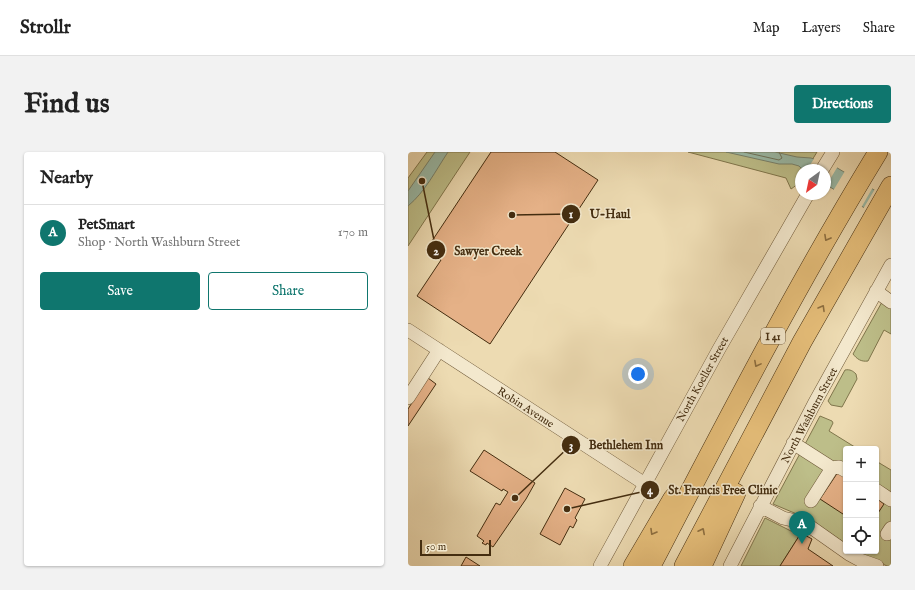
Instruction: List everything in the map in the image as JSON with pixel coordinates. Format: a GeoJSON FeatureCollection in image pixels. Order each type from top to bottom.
{"type":"FeatureCollection","features":[{"type":"Feature","properties":{"kind":"highway","name":"I 41"},"geometry":{"type":"LineString","coordinates":[[652,566],[701,469],[789,306],[846,204],[878,152]]}},
{"type":"Feature","properties":{"kind":"highway","name":"I 41"},"geometry":{"type":"LineString","coordinates":[[684,566],[802,342],[889,189]]}},
{"type":"Feature","properties":{"kind":"highway"},"geometry":{"type":"LineString","coordinates":[[702,566],[740,482],[803,364],[802,342]]}},
{"type":"Feature","properties":{"kind":"highway"},"geometry":{"type":"LineString","coordinates":[[633,566],[680,485],[701,469]]}},
{"type":"Feature","properties":{"kind":"street"},"geometry":{"type":"LineString","coordinates":[[826,164],[832,155]]}},
{"type":"Feature","properties":{"kind":"street","name":"North Koeller Street"},"geometry":{"type":"LineString","coordinates":[[600,566],[741,308],[804,200]]}},
{"type":"Feature","properties":{"kind":"street","name":"North Washburn Street"},"geometry":{"type":"LineString","coordinates":[[730,566],[793,443],[891,265]]}},
{"type":"Feature","properties":{"kind":"street"},"geometry":{"type":"LineString","coordinates":[[876,292],[891,302]]}},
{"type":"Feature","properties":{"kind":"street","name":"Robin Avenue"},"geometry":{"type":"LineString","coordinates":[[408,330],[645,484]]}},
{"type":"Feature","properties":{"kind":"street"},"geometry":{"type":"LineString","coordinates":[[408,398],[439,350]]}},
{"type":"Feature","properties":{"kind":"street"},"geometry":{"type":"LineString","coordinates":[[793,443],[832,468],[839,467],[843,469]]}},
{"type":"Feature","properties":{"kind":"street"},"geometry":{"type":"LineString","coordinates":[[811,501],[832,468]]}},
{"type":"Feature","properties":{"kind":"street"},"geometry":{"type":"LineString","coordinates":[[879,492],[891,500]]}},
{"type":"Feature","properties":{"kind":"street"},"geometry":{"type":"LineString","coordinates":[[760,506],[783,518],[804,524],[849,554],[877,566]]}},
{"type":"Feature","properties":{"kind":"green space"},"geometry":{"type":"Polygon","coordinates":[[[427,152],[470,152],[408,246],[408,178],[427,152]]]}},
{"type":"Feature","properties":{"kind":"green space"},"geometry":{"type":"Polygon","coordinates":[[[688,152],[817,152],[810,164],[795,164],[795,186],[791,189],[786,178],[688,152]]]}},
{"type":"Feature","properties":{"kind":"green space"},"geometry":{"type":"Polygon","coordinates":[[[882,302],[891,306],[891,334],[884,330],[868,361],[861,361],[853,354],[882,302]]]}},
{"type":"Feature","properties":{"kind":"green space"},"geometry":{"type":"Polygon","coordinates":[[[845,370],[854,372],[857,379],[842,407],[831,405],[828,401],[845,370]]]}},
{"type":"Feature","properties":{"kind":"green space"},"geometry":{"type":"Polygon","coordinates":[[[820,416],[832,421],[833,423],[829,431],[853,446],[843,446],[843,542],[811,520],[773,504],[820,416]]]}},
{"type":"Feature","properties":{"kind":"green space"},"geometry":{"type":"Polygon","coordinates":[[[879,463],[891,470],[891,566],[887,566],[862,554],[879,554],[879,463]]]}},
{"type":"Feature","properties":{"kind":"green space"},"geometry":{"type":"Polygon","coordinates":[[[765,518],[791,531],[801,533],[780,566],[741,566],[765,518]]]}},
{"type":"Feature","properties":{"kind":"water"},"geometry":{"type":"Polygon","coordinates":[[[435,152],[448,152],[425,188],[408,206],[408,191],[435,152]]]}},
{"type":"Feature","properties":{"kind":"water"},"geometry":{"type":"Polygon","coordinates":[[[726,152],[775,152],[797,157],[811,158],[828,164],[779,164],[726,152]]]}},
{"type":"Feature","properties":{"kind":"water"},"geometry":{"type":"Polygon","coordinates":[[[831,165],[891,200],[891,224],[831,188],[831,165]]]}},
{"type":"Feature","properties":{"kind":"pier"},"geometry":{"type":"Polygon","coordinates":[[[815,157],[838,166],[831,178],[831,164],[811,164],[815,157]]]}},
{"type":"Feature","properties":{"kind":"pier"},"geometry":{"type":"Polygon","coordinates":[[[845,171],[873,187],[861,208],[833,191],[845,171]]]}},
{"type":"Feature","properties":{"kind":"pier"},"geometry":{"type":"Polygon","coordinates":[[[875,189],[891,198],[891,226],[863,209],[875,189]]]}},
{"type":"Feature","properties":{"kind":"building"},"geometry":{"type":"Polygon","coordinates":[[[491,152],[555,152],[598,180],[490,344],[417,296],[441,260],[426,250],[491,152]]]}},
{"type":"Feature","properties":{"kind":"building"},"geometry":{"type":"Polygon","coordinates":[[[428,378],[436,384],[408,426],[408,409],[428,378]]]}},
{"type":"Feature","properties":{"kind":"building"},"geometry":{"type":"Polygon","coordinates":[[[484,450],[535,483],[526,499],[493,547],[487,543],[486,545],[482,543],[484,541],[477,536],[496,503],[500,505],[508,492],[503,489],[502,491],[470,471],[484,450]]]}},
{"type":"Feature","properties":{"kind":"building"},"geometry":{"type":"Polygon","coordinates":[[[838,472],[843,476],[843,514],[820,499],[838,472]]]}},
{"type":"Feature","properties":{"kind":"building"},"geometry":{"type":"Polygon","coordinates":[[[565,488],[585,499],[575,518],[577,520],[573,528],[570,526],[560,545],[540,534],[565,488]]]}},
{"type":"Feature","properties":{"kind":"building"},"geometry":{"type":"Polygon","coordinates":[[[879,500],[884,504],[879,512],[879,500]]]}},
{"type":"Feature","properties":{"kind":"building"},"geometry":{"type":"Polygon","coordinates":[[[801,533],[812,539],[808,549],[833,566],[780,566],[801,533]]]}},
{"type":"Feature","properties":{"kind":"building"},"geometry":{"type":"Polygon","coordinates":[[[466,557],[480,566],[461,566],[466,557]]]}},
{"type":"Feature","properties":{"kind":"place","name":"Sawyer Creek"},"geometry":{"type":"Point","coordinates":[422,181]}},
{"type":"Feature","properties":{"kind":"place","name":"U-Haul"},"geometry":{"type":"Point","coordinates":[512,215]}},
{"type":"Feature","properties":{"kind":"place","name":"Bethlehem Inn"},"geometry":{"type":"Point","coordinates":[515,498]}},
{"type":"Feature","properties":{"kind":"place","name":"St. Francis Free Clinic"},"geometry":{"type":"Point","coordinates":[567,509]}},
{"type":"Feature","properties":{"kind":"place","name":"PetSmart"},"geometry":{"type":"Point","coordinates":[802,544]}}]}
